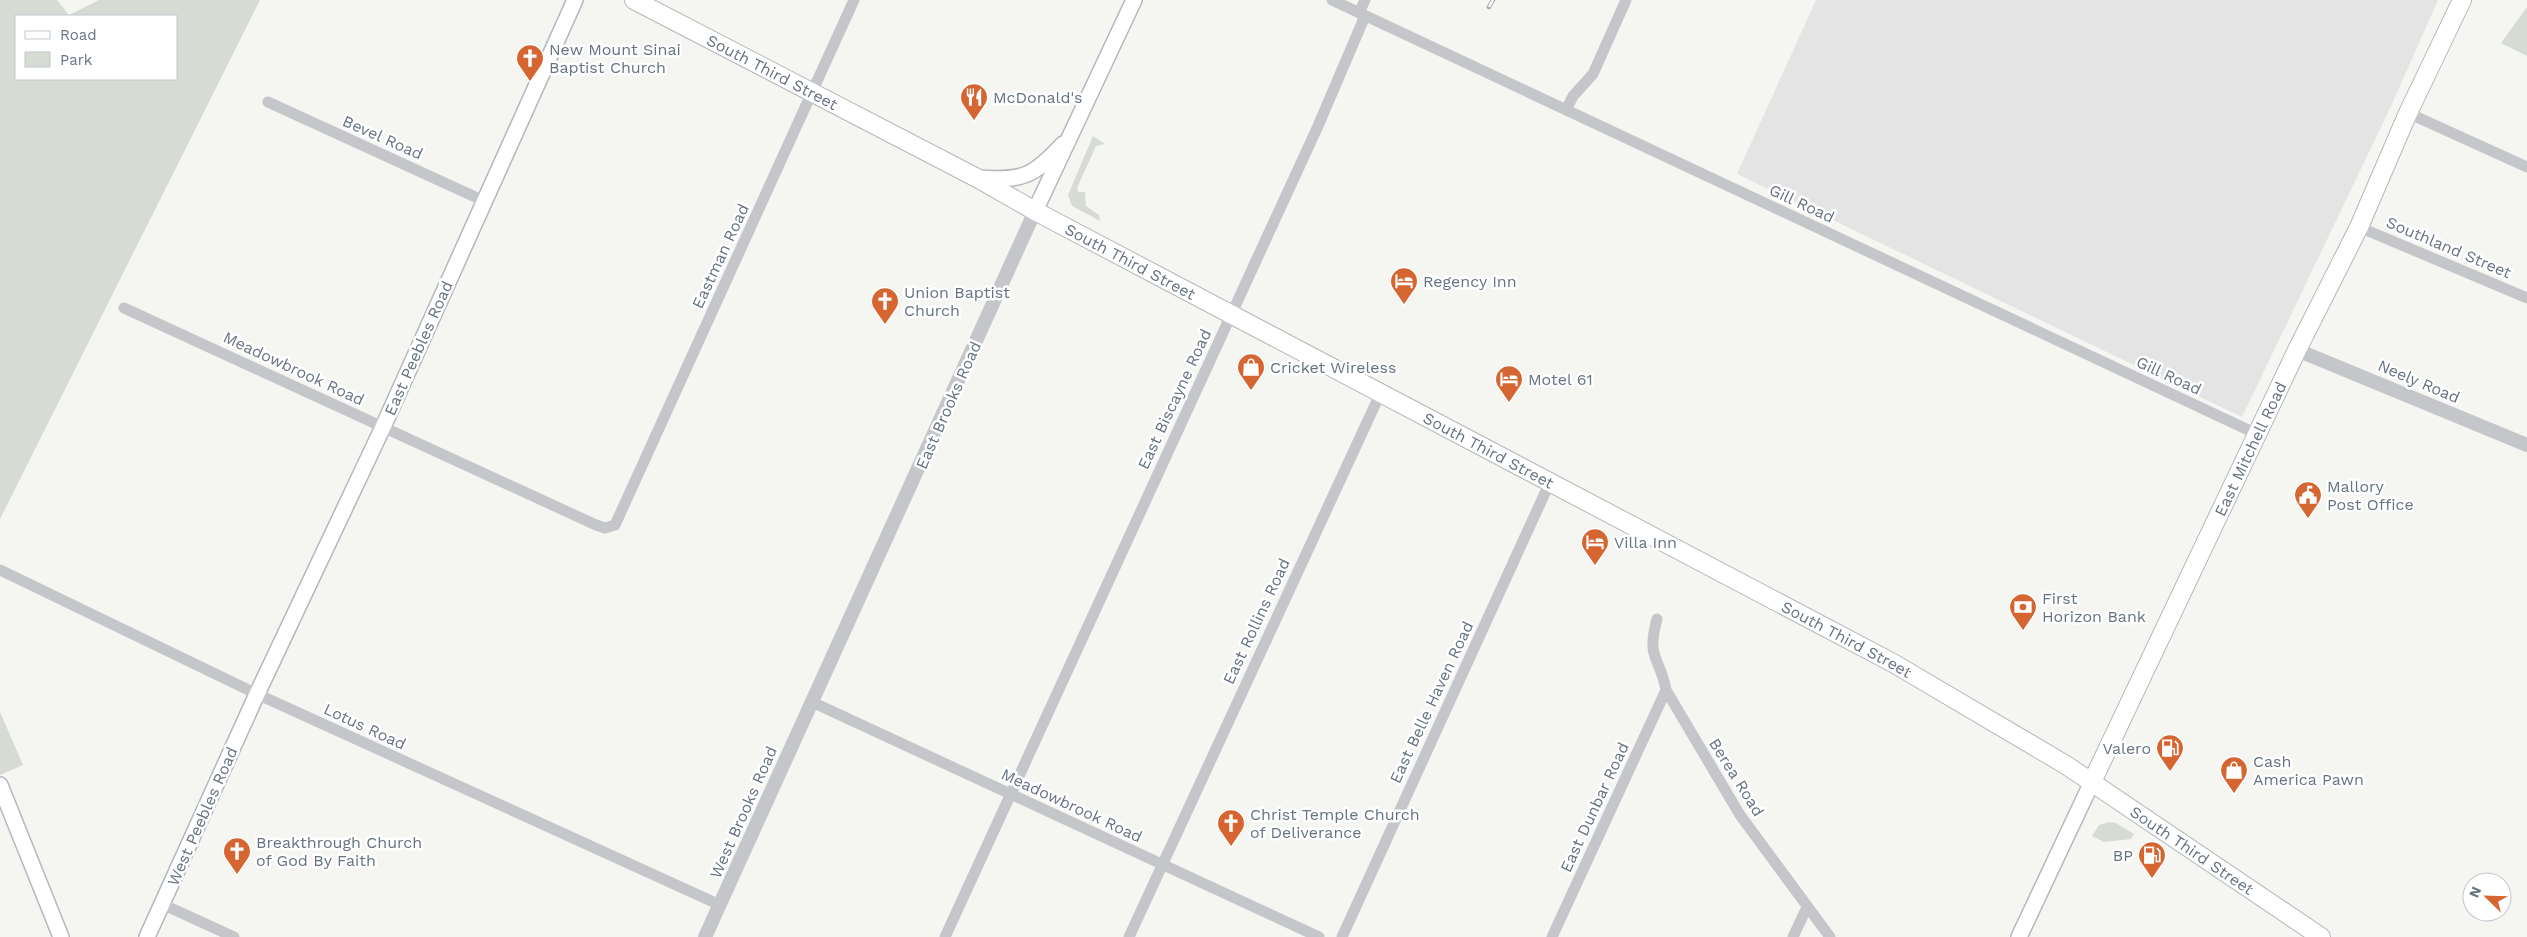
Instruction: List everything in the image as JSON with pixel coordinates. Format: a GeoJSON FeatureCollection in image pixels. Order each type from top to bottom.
{"type":"FeatureCollection","features":[{"type":"Feature","properties":{"kind":"main road","name":"East Peebles Road"},"geometry":{"type":"LineString","coordinates":[[257,694],[383,426],[575,0]]}},
{"type":"Feature","properties":{"kind":"main road","name":"South Third Street"},"geometry":{"type":"LineString","coordinates":[[634,0],[977,178],[1036,211],[1893,663],[2066,765],[2092,784],[2216,864],[2321,937]]}},
{"type":"Feature","properties":{"kind":"main road","name":"East Brooks Road"},"geometry":{"type":"LineString","coordinates":[[1036,211],[1134,0]]}},
{"type":"Feature","properties":{"kind":"main road","name":"East Mitchell Road"},"geometry":{"type":"LineString","coordinates":[[2092,784],[2297,350],[2359,227],[2408,113],[2462,0]]}},
{"type":"Feature","properties":{"kind":"main road"},"geometry":{"type":"LineString","coordinates":[[977,178],[1003,180],[1024,176],[1039,169],[1075,130]]}},
{"type":"Feature","properties":{"kind":"main road","name":"West Peebles Road"},"geometry":{"type":"LineString","coordinates":[[147,937],[257,694]]}},
{"type":"Feature","properties":{"kind":"main road"},"geometry":{"type":"LineString","coordinates":[[2019,937],[2092,784]]}},
{"type":"Feature","properties":{"kind":"main road"},"geometry":{"type":"LineString","coordinates":[[0,785],[62,937]]}},
{"type":"Feature","properties":{"kind":"street","name":"Eastman Road"},"geometry":{"type":"LineString","coordinates":[[615,525],[854,0]]}},
{"type":"Feature","properties":{"kind":"street","name":"Gill Road"},"geometry":{"type":"LineString","coordinates":[[1332,0],[2258,435]]}},
{"type":"Feature","properties":{"kind":"street","name":"East Biscayne Road"},"geometry":{"type":"LineString","coordinates":[[945,937],[1318,126],[1362,14],[1365,0]]}},
{"type":"Feature","properties":{"kind":"street"},"geometry":{"type":"LineString","coordinates":[[1566,110],[1573,96],[1593,74],[1626,0]]}},
{"type":"Feature","properties":{"kind":"street","name":"Bevel Road"},"geometry":{"type":"LineString","coordinates":[[268,102],[484,201]]}},
{"type":"Feature","properties":{"kind":"street"},"geometry":{"type":"LineString","coordinates":[[2408,113],[2527,167]]}},
{"type":"Feature","properties":{"kind":"street","name":"East Brooks Road"},"geometry":{"type":"LineString","coordinates":[[812,702],[854,614],[1036,211]]}},
{"type":"Feature","properties":{"kind":"street","name":"Southland Street"},"geometry":{"type":"LineString","coordinates":[[2359,227],[2527,298]]}},
{"type":"Feature","properties":{"kind":"street","name":"Meadowbrook Road"},"geometry":{"type":"LineString","coordinates":[[124,308],[596,525],[605,528],[615,525]]}},
{"type":"Feature","properties":{"kind":"street","name":"Neely Road"},"geometry":{"type":"LineString","coordinates":[[2297,350],[2527,445]]}},
{"type":"Feature","properties":{"kind":"street","name":"East Rollins Road"},"geometry":{"type":"LineString","coordinates":[[1129,937],[1381,392]]}},
{"type":"Feature","properties":{"kind":"street","name":"East Belle Haven Road"},"geometry":{"type":"LineString","coordinates":[[1342,937],[1550,482]]}},
{"type":"Feature","properties":{"kind":"street","name":"Lotus Road"},"geometry":{"type":"LineString","coordinates":[[0,570],[257,694],[720,905]]}},
{"type":"Feature","properties":{"kind":"street","name":"Berea Road"},"geometry":{"type":"LineString","coordinates":[[1657,619],[1652,644],[1653,656],[1664,680],[1666,690],[1740,815],[1806,907],[1830,937]]}},
{"type":"Feature","properties":{"kind":"street","name":"East Dunbar Road"},"geometry":{"type":"LineString","coordinates":[[1552,937],[1666,690]]}},
{"type":"Feature","properties":{"kind":"street","name":"Meadowbrook Road"},"geometry":{"type":"LineString","coordinates":[[812,702],[1319,937]]}},
{"type":"Feature","properties":{"kind":"street","name":"West Brooks Road"},"geometry":{"type":"LineString","coordinates":[[706,937],[812,702]]}},
{"type":"Feature","properties":{"kind":"street"},"geometry":{"type":"LineString","coordinates":[[162,904],[234,937]]}},
{"type":"Feature","properties":{"kind":"street"},"geometry":{"type":"LineString","coordinates":[[1793,937],[1806,907]]}},
{"type":"Feature","properties":{"kind":"shaded area"},"geometry":{"type":"Polygon","coordinates":[[[1816,0],[2438,0],[2392,104],[2242,417],[1737,174],[1816,0]]]}},
{"type":"Feature","properties":{"kind":"green space"},"geometry":{"type":"Polygon","coordinates":[[[0,0],[57,0],[69,15],[99,0],[260,0],[0,519],[0,0]]]}},
{"type":"Feature","properties":{"kind":"green space"},"geometry":{"type":"Polygon","coordinates":[[[2527,7],[2527,56],[2501,43],[2527,7]]]}},
{"type":"Feature","properties":{"kind":"green space"},"geometry":{"type":"Polygon","coordinates":[[[1093,136],[1105,144],[1096,146],[1077,188],[1078,192],[1085,192],[1086,206],[1099,215],[1100,221],[1072,206],[1068,195],[1093,136]]]}},
{"type":"Feature","properties":{"kind":"green space"},"geometry":{"type":"Polygon","coordinates":[[[0,712],[23,765],[0,775],[0,712]]]}},
{"type":"Feature","properties":{"kind":"green space"},"geometry":{"type":"Polygon","coordinates":[[[2109,822],[2116,823],[2134,834],[2131,839],[2104,842],[2092,836],[2099,825],[2109,822]]]}},
{"type":"Feature","properties":{"kind":"railway"},"geometry":{"type":"LineString","coordinates":[[1489,7],[1493,0]]}},
{"type":"Feature","properties":{"kind":"place","name":"New Mount Sinai Baptist Church"},"geometry":{"type":"Point","coordinates":[530,82]}},
{"type":"Feature","properties":{"kind":"place","name":"McDonald's"},"geometry":{"type":"Point","coordinates":[974,121]}},
{"type":"Feature","properties":{"kind":"place","name":"Regency Inn"},"geometry":{"type":"Point","coordinates":[1404,305]}},
{"type":"Feature","properties":{"kind":"place","name":"Union Baptist Church"},"geometry":{"type":"Point","coordinates":[885,325]}},
{"type":"Feature","properties":{"kind":"place","name":"Cricket Wireless"},"geometry":{"type":"Point","coordinates":[1251,391]}},
{"type":"Feature","properties":{"kind":"place","name":"Motel 61"},"geometry":{"type":"Point","coordinates":[1509,403]}},
{"type":"Feature","properties":{"kind":"place","name":"Mallory Post Office"},"geometry":{"type":"Point","coordinates":[2308,519]}},
{"type":"Feature","properties":{"kind":"place","name":"Villa Inn"},"geometry":{"type":"Point","coordinates":[1595,566]}},
{"type":"Feature","properties":{"kind":"place","name":"First Horizon Bank"},"geometry":{"type":"Point","coordinates":[2023,631]}},
{"type":"Feature","properties":{"kind":"place","name":"Valero"},"geometry":{"type":"Point","coordinates":[2170,772]}},
{"type":"Feature","properties":{"kind":"place","name":"Cash America Pawn"},"geometry":{"type":"Point","coordinates":[2234,794]}},
{"type":"Feature","properties":{"kind":"place","name":"Christ Temple Church of Deliverance"},"geometry":{"type":"Point","coordinates":[1231,847]}},
{"type":"Feature","properties":{"kind":"place","name":"Breakthrough Church of God By Faith"},"geometry":{"type":"Point","coordinates":[237,875]}},
{"type":"Feature","properties":{"kind":"place","name":"BP"},"geometry":{"type":"Point","coordinates":[2152,879]}}]}
